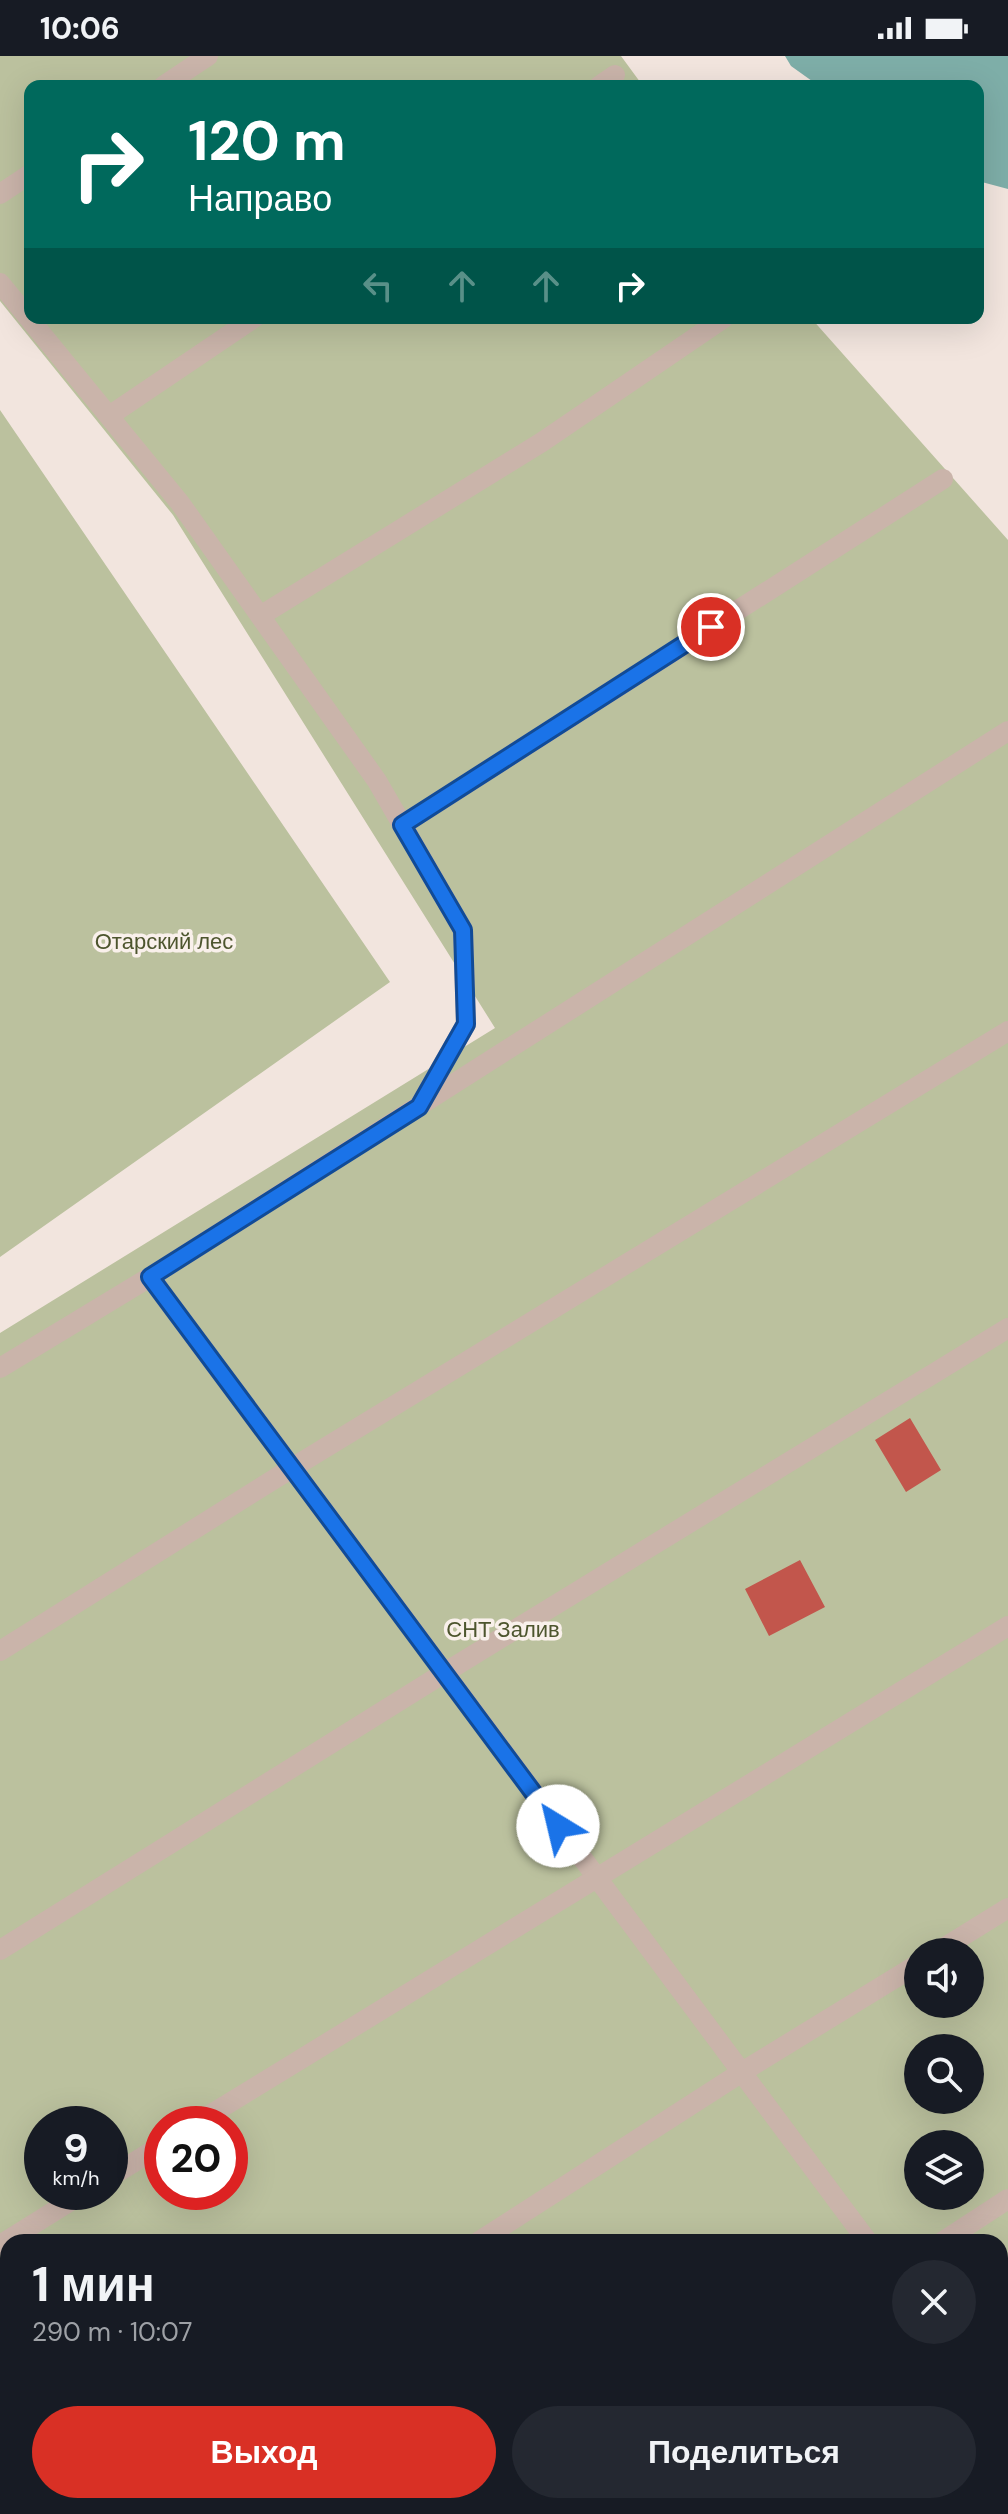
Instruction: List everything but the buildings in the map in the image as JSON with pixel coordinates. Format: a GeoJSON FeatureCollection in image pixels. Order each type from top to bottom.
{"type":"FeatureCollection","features":[{"type":"Feature","properties":{"kind":"lane"},"geometry":{"type":"LineString","coordinates":[[172,80],[208,56]]}},
{"type":"Feature","properties":{"kind":"lane"},"geometry":{"type":"LineString","coordinates":[[0,194],[24,178]]}},
{"type":"Feature","properties":{"kind":"lane"},"geometry":{"type":"LineString","coordinates":[[0,283],[24,312]]}},
{"type":"Feature","properties":{"kind":"lane"},"geometry":{"type":"LineString","coordinates":[[34,324],[180,503],[377,781],[463,930],[466,1024],[419,1107]]}},
{"type":"Feature","properties":{"kind":"lane"},"geometry":{"type":"LineString","coordinates":[[109,416],[245,324]]}},
{"type":"Feature","properties":{"kind":"lane"},"geometry":{"type":"LineString","coordinates":[[260,616],[542,442],[715,324]]}},
{"type":"Feature","properties":{"kind":"lane"},"geometry":{"type":"LineString","coordinates":[[402,825],[943,479]]}},
{"type":"Feature","properties":{"kind":"lane"},"geometry":{"type":"LineString","coordinates":[[0,1368],[150,1277],[1008,731]]}},
{"type":"Feature","properties":{"kind":"lane"},"geometry":{"type":"LineString","coordinates":[[0,1651],[292,1468],[1008,1031]]}},
{"type":"Feature","properties":{"kind":"lane"},"geometry":{"type":"LineString","coordinates":[[150,1277],[862,2234]]}},
{"type":"Feature","properties":{"kind":"lane"},"geometry":{"type":"LineString","coordinates":[[0,1950],[444,1673],[1008,1328]]}},
{"type":"Feature","properties":{"kind":"lane"},"geometry":{"type":"LineString","coordinates":[[224,2106],[1008,1626]]}},
{"type":"Feature","properties":{"kind":"lane"},"geometry":{"type":"LineString","coordinates":[[960,1938],[1008,1908]]}},
{"type":"Feature","properties":{"kind":"lane"},"geometry":{"type":"LineString","coordinates":[[490,2234],[742,2072],[904,1973]]}},
{"type":"Feature","properties":{"kind":"lane"},"geometry":{"type":"LineString","coordinates":[[954,2234],[1008,2199]]}},
{"type":"Feature","properties":{"kind":"lane"},"geometry":{"type":"LineString","coordinates":[[18,2234],[56,2210]]}},
{"type":"Feature","properties":{"kind":"green space","name":"СНТ Залив"},"geometry":{"type":"Polygon","coordinates":[[[0,56],[621,56],[639,80],[24,80],[24,324],[816,324],[1008,540],[1008,2234],[0,2234],[0,1333],[495,1028],[173,515],[0,301],[0,56]]]}},
{"type":"Feature","properties":{"kind":"green space","name":"Отарский лес"},"geometry":{"type":"Polygon","coordinates":[[[0,410],[390,982],[0,1257],[0,410]]]}},
{"type":"Feature","properties":{"kind":"water"},"geometry":{"type":"Polygon","coordinates":[[[785,56],[1008,56],[1008,189],[984,183],[984,80],[811,80],[791,66],[785,56]]]}},
{"type":"Feature","properties":{"kind":"route"},"geometry":{"type":"LineString","coordinates":[[558,1826],[150,1277],[419,1107],[466,1024],[463,930],[402,825],[711,627]]}}]}
